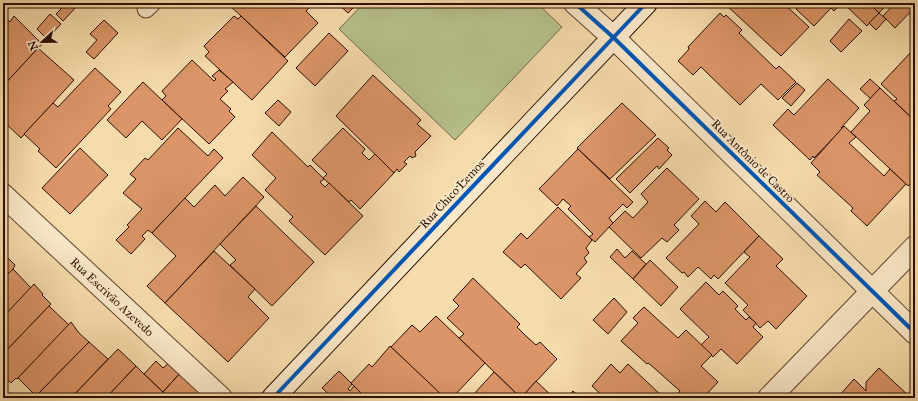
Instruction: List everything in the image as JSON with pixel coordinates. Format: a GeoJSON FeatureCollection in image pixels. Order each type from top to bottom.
{"type":"FeatureCollection","features":[{"type":"Feature","properties":{"kind":"street","name":"Rua Antônio de Castro"},"geometry":{"type":"LineString","coordinates":[[575,3],[614,38],[915,334]]}},
{"type":"Feature","properties":{"kind":"street","name":"Rua Chico Lemos"},"geometry":{"type":"LineString","coordinates":[[273,398],[646,3]]}},
{"type":"Feature","properties":{"kind":"street","name":"Rua Escrivão Azevedo"},"geometry":{"type":"LineString","coordinates":[[3,195],[220,398]]}},
{"type":"Feature","properties":{"kind":"street"},"geometry":{"type":"LineString","coordinates":[[769,398],[915,247]]}},
{"type":"Feature","properties":{"kind":"green space"},"geometry":{"type":"Polygon","coordinates":[[[364,3],[537,3],[562,27],[455,140],[339,29],[364,3]]]}},
{"type":"Feature","properties":{"kind":"building"},"geometry":{"type":"Polygon","coordinates":[[[3,3],[13,3],[3,14],[3,3]]]}},
{"type":"Feature","properties":{"kind":"building"},"geometry":{"type":"Polygon","coordinates":[[[55,3],[80,3],[63,21],[56,14],[61,9],[55,3]]]}},
{"type":"Feature","properties":{"kind":"building"},"geometry":{"type":"Polygon","coordinates":[[[227,3],[313,3],[306,11],[318,23],[285,57],[227,3]]]}},
{"type":"Feature","properties":{"kind":"building"},"geometry":{"type":"Polygon","coordinates":[[[337,3],[355,3],[356,5],[348,13],[337,3]]]}},
{"type":"Feature","properties":{"kind":"building"},"geometry":{"type":"Polygon","coordinates":[[[724,3],[783,3],[809,27],[781,56],[724,3]]]}},
{"type":"Feature","properties":{"kind":"building"},"geometry":{"type":"Polygon","coordinates":[[[795,3],[841,3],[834,11],[831,8],[814,26],[796,9],[799,6],[795,3]]]}},
{"type":"Feature","properties":{"kind":"building"},"geometry":{"type":"Polygon","coordinates":[[[843,3],[869,3],[879,13],[867,26],[843,3]]]}},
{"type":"Feature","properties":{"kind":"building"},"geometry":{"type":"Polygon","coordinates":[[[869,3],[888,3],[879,13],[869,3]]]}},
{"type":"Feature","properties":{"kind":"building"},"geometry":{"type":"Polygon","coordinates":[[[895,3],[915,3],[915,7],[895,28],[883,16],[895,3]]]}},
{"type":"Feature","properties":{"kind":"building"},"geometry":{"type":"Polygon","coordinates":[[[720,13],[724,17],[726,15],[742,30],[739,33],[776,69],[779,66],[796,82],[778,100],[761,84],[740,105],[701,67],[693,75],[678,61],[689,49],[688,47],[720,13]]]}},
{"type":"Feature","properties":{"kind":"building"},"geometry":{"type":"Polygon","coordinates":[[[879,13],[886,19],[876,30],[869,23],[879,13]]]}},
{"type":"Feature","properties":{"kind":"building"},"geometry":{"type":"Polygon","coordinates":[[[50,14],[61,24],[47,39],[37,29],[50,14]]]}},
{"type":"Feature","properties":{"kind":"building"},"geometry":{"type":"Polygon","coordinates":[[[3,15],[10,22],[14,16],[42,44],[3,86],[3,15]]]}},
{"type":"Feature","properties":{"kind":"building"},"geometry":{"type":"Polygon","coordinates":[[[234,16],[238,19],[241,16],[288,61],[252,100],[205,56],[209,52],[204,46],[234,16]]]}},
{"type":"Feature","properties":{"kind":"building"},"geometry":{"type":"Polygon","coordinates":[[[849,19],[862,31],[841,52],[830,41],[849,19]]]}},
{"type":"Feature","properties":{"kind":"building"},"geometry":{"type":"Polygon","coordinates":[[[104,20],[118,33],[94,59],[86,52],[97,40],[90,34],[104,20]]]}},
{"type":"Feature","properties":{"kind":"building"},"geometry":{"type":"Polygon","coordinates":[[[329,33],[348,51],[315,86],[296,68],[329,33]]]}},
{"type":"Feature","properties":{"kind":"building"},"geometry":{"type":"Polygon","coordinates":[[[38,48],[74,80],[21,138],[3,121],[5,120],[3,118],[3,86],[38,48]]]}},
{"type":"Feature","properties":{"kind":"building"},"geometry":{"type":"Polygon","coordinates":[[[915,51],[915,121],[894,101],[897,99],[881,84],[911,52],[913,53],[915,51]]]}},
{"type":"Feature","properties":{"kind":"building"},"geometry":{"type":"Polygon","coordinates":[[[192,60],[214,81],[216,79],[212,76],[219,70],[233,82],[225,89],[228,91],[220,99],[231,109],[229,111],[235,117],[209,144],[162,100],[166,96],[162,91],[192,60]]]}},
{"type":"Feature","properties":{"kind":"building"},"geometry":{"type":"Polygon","coordinates":[[[95,68],[121,92],[108,106],[111,109],[56,168],[38,151],[40,149],[24,134],[53,103],[58,107],[95,68]]]}},
{"type":"Feature","properties":{"kind":"building"},"geometry":{"type":"Polygon","coordinates":[[[373,75],[421,120],[417,124],[431,136],[415,152],[416,156],[412,158],[410,156],[404,162],[407,164],[399,172],[397,169],[394,173],[336,116],[373,75]]]}},
{"type":"Feature","properties":{"kind":"building"},"geometry":{"type":"Polygon","coordinates":[[[828,79],[859,108],[841,128],[842,129],[814,158],[813,156],[810,160],[773,125],[788,109],[794,115],[828,79]]]}},
{"type":"Feature","properties":{"kind":"building"},"geometry":{"type":"Polygon","coordinates":[[[870,79],[880,88],[871,99],[860,89],[870,79]]]}},
{"type":"Feature","properties":{"kind":"building"},"geometry":{"type":"Polygon","coordinates":[[[143,82],[182,119],[162,140],[142,121],[126,138],[107,120],[143,82]]]}},
{"type":"Feature","properties":{"kind":"building"},"geometry":{"type":"Polygon","coordinates":[[[797,83],[805,90],[791,106],[782,98],[797,83]]]}},
{"type":"Feature","properties":{"kind":"building"},"geometry":{"type":"Polygon","coordinates":[[[880,88],[915,121],[915,172],[912,176],[915,179],[908,186],[851,132],[870,111],[864,105],[880,88]]]}},
{"type":"Feature","properties":{"kind":"building"},"geometry":{"type":"Polygon","coordinates":[[[278,100],[291,112],[279,126],[265,113],[278,100]]]}},
{"type":"Feature","properties":{"kind":"building"},"geometry":{"type":"Polygon","coordinates":[[[622,103],[656,135],[610,179],[577,148],[622,103]]]}},
{"type":"Feature","properties":{"kind":"building"},"geometry":{"type":"Polygon","coordinates":[[[844,126],[856,137],[849,143],[884,176],[890,169],[906,184],[867,226],[851,211],[853,208],[817,175],[820,172],[811,163],[844,126]]]}},
{"type":"Feature","properties":{"kind":"building"},"geometry":{"type":"Polygon","coordinates":[[[178,128],[208,156],[214,149],[223,158],[152,233],[148,230],[142,236],[145,239],[131,254],[116,240],[129,227],[127,225],[142,209],[123,193],[136,179],[130,174],[145,158],[148,160],[178,128]]]}},
{"type":"Feature","properties":{"kind":"building"},"geometry":{"type":"Polygon","coordinates":[[[343,128],[365,149],[362,153],[369,160],[375,154],[394,173],[360,209],[351,200],[349,202],[323,178],[327,174],[312,160],[343,128]]]}},
{"type":"Feature","properties":{"kind":"building"},"geometry":{"type":"Polygon","coordinates":[[[272,132],[308,167],[310,165],[324,179],[320,182],[325,187],[329,183],[363,216],[325,255],[289,221],[293,217],[265,190],[276,178],[252,155],[272,132]]]}},
{"type":"Feature","properties":{"kind":"building"},"geometry":{"type":"Polygon","coordinates":[[[658,138],[669,148],[667,150],[672,155],[659,169],[657,166],[630,193],[616,179],[658,138]]]}},
{"type":"Feature","properties":{"kind":"building"},"geometry":{"type":"Polygon","coordinates":[[[80,148],[108,175],[70,214],[42,188],[80,148]]]}},
{"type":"Feature","properties":{"kind":"building"},"geometry":{"type":"Polygon","coordinates":[[[578,149],[633,202],[627,208],[623,204],[609,218],[613,223],[595,242],[589,237],[593,234],[568,209],[571,206],[563,199],[557,206],[539,189],[578,149]]]}},
{"type":"Feature","properties":{"kind":"building"},"geometry":{"type":"Polygon","coordinates":[[[667,168],[699,199],[674,225],[679,230],[667,242],[662,238],[641,258],[609,227],[625,211],[633,218],[648,202],[641,194],[667,168]]]}},
{"type":"Feature","properties":{"kind":"building"},"geometry":{"type":"Polygon","coordinates":[[[243,177],[264,197],[165,303],[147,286],[176,256],[152,233],[185,198],[194,207],[215,185],[225,196],[243,177]]]}},
{"type":"Feature","properties":{"kind":"building"},"geometry":{"type":"Polygon","coordinates":[[[705,201],[716,212],[725,202],[759,236],[718,279],[714,275],[711,279],[698,267],[688,277],[666,258],[699,224],[691,216],[705,201]]]}},
{"type":"Feature","properties":{"kind":"building"},"geometry":{"type":"Polygon","coordinates":[[[256,206],[314,262],[272,306],[230,265],[236,260],[220,244],[256,206]]]}},
{"type":"Feature","properties":{"kind":"building"},"geometry":{"type":"Polygon","coordinates":[[[558,207],[592,240],[586,248],[589,253],[584,258],[587,262],[576,274],[581,278],[561,299],[525,264],[521,268],[503,252],[521,233],[527,239],[558,207]]]}},
{"type":"Feature","properties":{"kind":"building"},"geometry":{"type":"Polygon","coordinates":[[[759,236],[783,259],[776,266],[807,296],[776,329],[768,321],[760,328],[743,310],[748,305],[725,283],[750,257],[744,252],[759,236]]]}},
{"type":"Feature","properties":{"kind":"building"},"geometry":{"type":"Polygon","coordinates":[[[617,249],[625,258],[632,251],[646,264],[633,279],[610,257],[617,249]]]}},
{"type":"Feature","properties":{"kind":"building"},"geometry":{"type":"Polygon","coordinates":[[[214,251],[255,289],[248,297],[269,318],[228,362],[165,303],[214,251]]]}},
{"type":"Feature","properties":{"kind":"building"},"geometry":{"type":"Polygon","coordinates":[[[3,253],[15,265],[3,279],[3,253]]]}},
{"type":"Feature","properties":{"kind":"building"},"geometry":{"type":"Polygon","coordinates":[[[650,260],[678,287],[661,306],[633,279],[650,260]]]}},
{"type":"Feature","properties":{"kind":"building"},"geometry":{"type":"Polygon","coordinates":[[[13,269],[31,288],[3,317],[3,279],[13,269]]]}},
{"type":"Feature","properties":{"kind":"building"},"geometry":{"type":"Polygon","coordinates":[[[473,278],[520,324],[517,327],[527,337],[536,345],[540,342],[557,359],[521,398],[459,338],[464,334],[447,318],[459,306],[453,300],[473,278]]]}},
{"type":"Feature","properties":{"kind":"building"},"geometry":{"type":"Polygon","coordinates":[[[706,282],[719,295],[723,291],[738,306],[735,309],[746,320],[749,317],[756,323],[753,327],[763,337],[737,364],[721,349],[713,357],[701,345],[709,337],[680,309],[706,282]]]}},
{"type":"Feature","properties":{"kind":"building"},"geometry":{"type":"Polygon","coordinates":[[[34,284],[51,304],[3,354],[3,317],[34,284]]]}},
{"type":"Feature","properties":{"kind":"building"},"geometry":{"type":"Polygon","coordinates":[[[614,298],[627,312],[608,334],[593,320],[614,298]]]}},
{"type":"Feature","properties":{"kind":"building"},"geometry":{"type":"Polygon","coordinates":[[[49,306],[69,325],[17,379],[16,378],[11,383],[3,376],[3,354],[49,306]]]}},
{"type":"Feature","properties":{"kind":"building"},"geometry":{"type":"Polygon","coordinates":[[[644,307],[678,338],[686,330],[712,355],[701,366],[718,382],[703,398],[675,398],[674,397],[680,391],[621,341],[638,323],[633,318],[644,307]]]}},
{"type":"Feature","properties":{"kind":"building"},"geometry":{"type":"Polygon","coordinates":[[[436,316],[485,363],[452,398],[444,398],[391,347],[412,325],[420,332],[436,316]]]}},
{"type":"Feature","properties":{"kind":"building"},"geometry":{"type":"Polygon","coordinates":[[[71,322],[79,333],[89,342],[36,396],[18,378],[71,322]]]}},
{"type":"Feature","properties":{"kind":"building"},"geometry":{"type":"Polygon","coordinates":[[[89,342],[108,359],[71,398],[38,398],[36,396],[89,342]]]}},
{"type":"Feature","properties":{"kind":"building"},"geometry":{"type":"Polygon","coordinates":[[[390,346],[444,397],[366,398],[351,383],[369,364],[372,367],[390,346]]]}},
{"type":"Feature","properties":{"kind":"building"},"geometry":{"type":"Polygon","coordinates":[[[118,349],[136,366],[106,398],[71,398],[118,349]]]}},
{"type":"Feature","properties":{"kind":"building"},"geometry":{"type":"Polygon","coordinates":[[[156,361],[163,368],[171,361],[182,371],[163,392],[144,374],[156,361]]]}},
{"type":"Feature","properties":{"kind":"building"},"geometry":{"type":"Polygon","coordinates":[[[611,364],[620,373],[628,364],[664,398],[605,398],[592,386],[611,364]]]}},
{"type":"Feature","properties":{"kind":"building"},"geometry":{"type":"Polygon","coordinates":[[[136,366],[144,374],[169,398],[106,398],[136,366]]]}},
{"type":"Feature","properties":{"kind":"building"},"geometry":{"type":"Polygon","coordinates":[[[879,368],[910,397],[834,398],[837,394],[839,396],[854,379],[866,391],[866,382],[879,368]]]}},
{"type":"Feature","properties":{"kind":"building"},"geometry":{"type":"Polygon","coordinates":[[[182,371],[209,398],[169,398],[163,392],[182,371]]]}},
{"type":"Feature","properties":{"kind":"building"},"geometry":{"type":"Polygon","coordinates":[[[339,371],[352,384],[348,389],[350,391],[354,386],[366,398],[327,398],[330,395],[322,388],[339,371]]]}},
{"type":"Feature","properties":{"kind":"building"},"geometry":{"type":"Polygon","coordinates":[[[494,372],[521,398],[477,398],[474,394],[494,372]]]}},
{"type":"Feature","properties":{"kind":"building"},"geometry":{"type":"Polygon","coordinates":[[[536,381],[554,398],[521,398],[536,381]]]}},
{"type":"Feature","properties":{"kind":"building"},"geometry":{"type":"Polygon","coordinates":[[[573,391],[581,398],[566,398],[573,391]]]}},
{"type":"Feature","properties":{"kind":"cycle path"},"geometry":{"type":"LineString","coordinates":[[575,3],[614,38],[915,333]]}},
{"type":"Feature","properties":{"kind":"cycle path"},"geometry":{"type":"LineString","coordinates":[[273,398],[646,3]]}}]}
